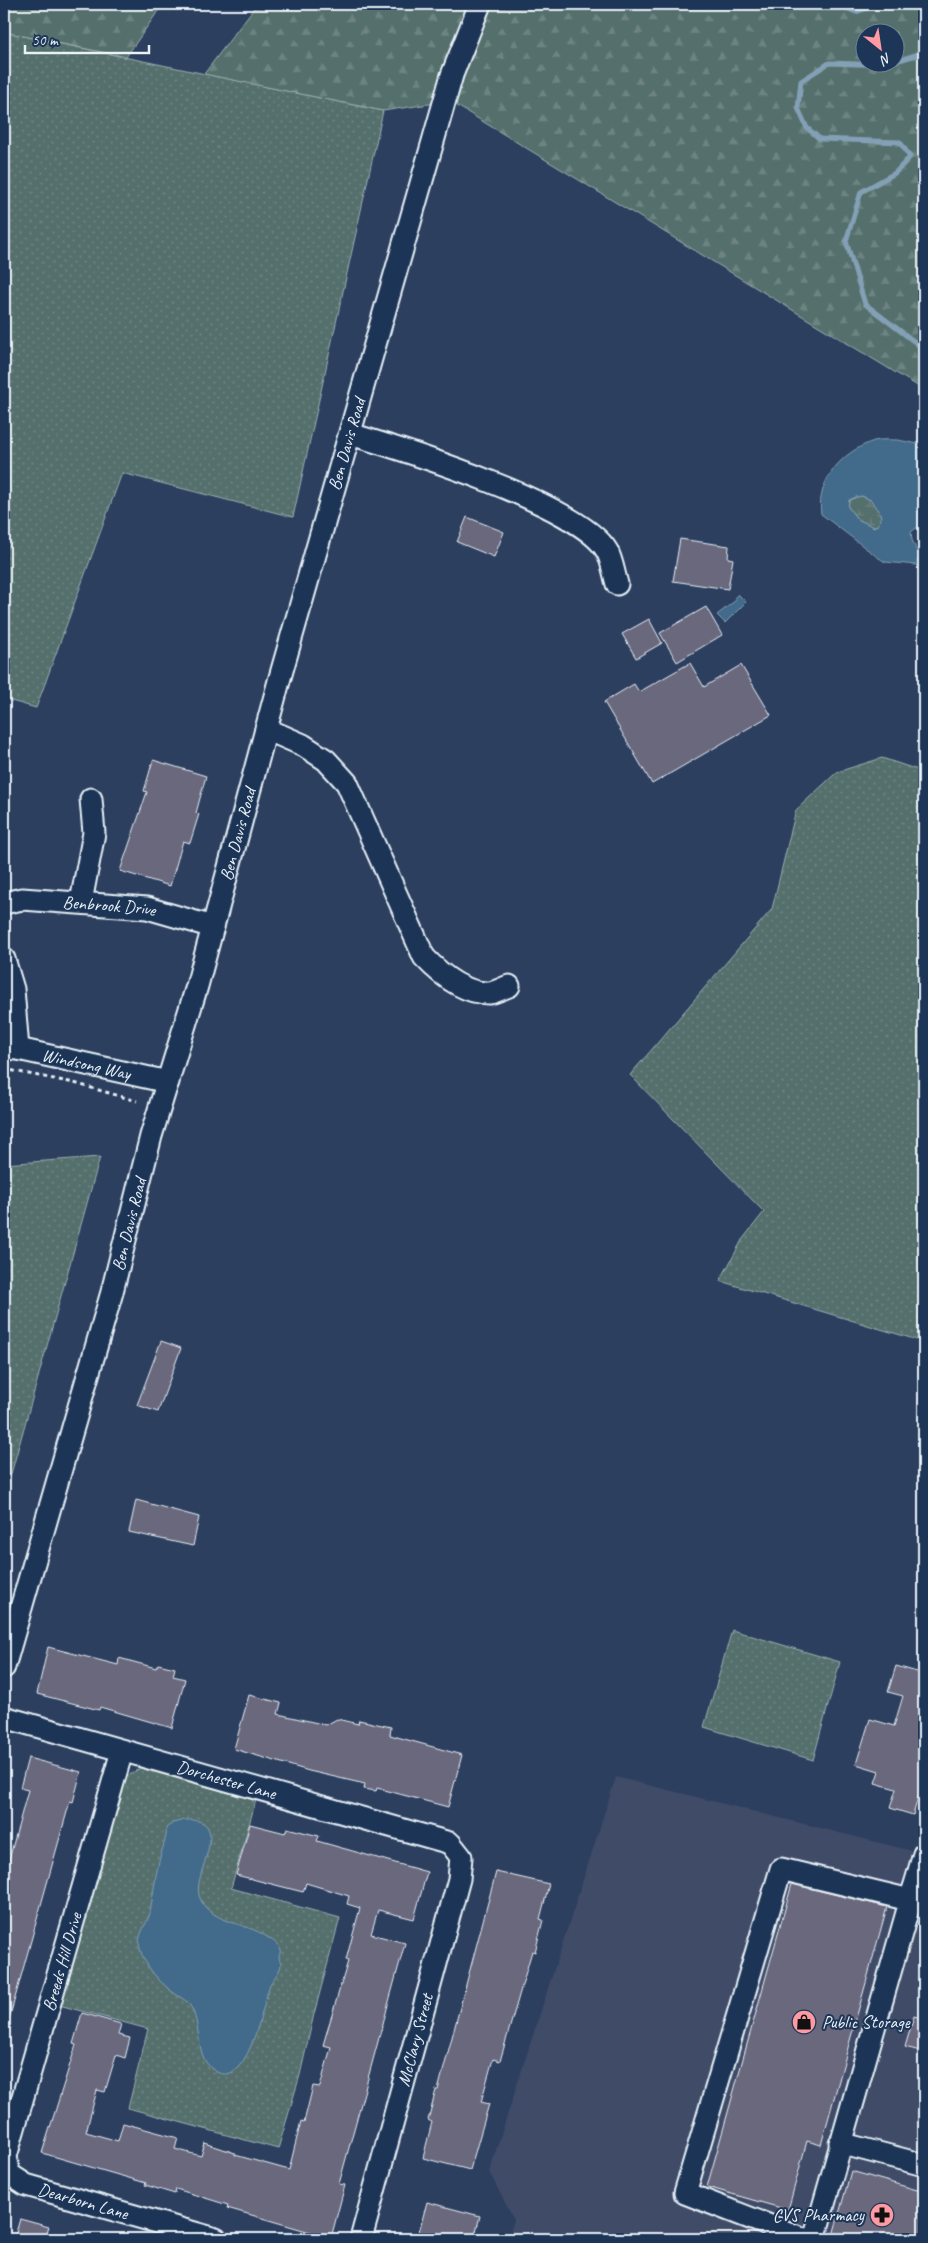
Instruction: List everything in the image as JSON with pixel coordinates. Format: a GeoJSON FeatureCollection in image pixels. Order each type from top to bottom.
{"type":"FeatureCollection","features":[{"type":"Feature","properties":{"kind":"street","name":"Ben Davis Road"},"geometry":{"type":"LineString","coordinates":[[4,1667],[109,1301],[151,1136],[213,927],[266,730],[452,75],[480,4]]}},
{"type":"Feature","properties":{"kind":"street"},"geometry":{"type":"LineString","coordinates":[[350,434],[502,486],[550,508],[588,531],[607,551],[617,584]]}},
{"type":"Feature","properties":{"kind":"street"},"geometry":{"type":"LineString","coordinates":[[266,730],[303,745],[318,754],[347,783],[424,957],[440,974],[466,988],[490,993],[509,986]]}},
{"type":"Feature","properties":{"kind":"street"},"geometry":{"type":"LineString","coordinates":[[81,902],[94,833],[91,799]]}},
{"type":"Feature","properties":{"kind":"street","name":"Benbrook Drive"},"geometry":{"type":"LineString","coordinates":[[4,903],[22,899],[146,908],[213,927]]}},
{"type":"Feature","properties":{"kind":"street"},"geometry":{"type":"LineString","coordinates":[[4,960],[13,988],[11,1049]]}},
{"type":"Feature","properties":{"kind":"street","name":"Windsong Way"},"geometry":{"type":"LineString","coordinates":[[11,1049],[168,1082]]}},
{"type":"Feature","properties":{"kind":"street","name":"Dorchester Lane"},"geometry":{"type":"LineString","coordinates":[[4,1717],[122,1752],[450,1843]]}},
{"type":"Feature","properties":{"kind":"street","name":"Breeds Hill Drive"},"geometry":{"type":"LineString","coordinates":[[9,2174],[6,2156],[122,1752]]}},
{"type":"Feature","properties":{"kind":"street","name":"McClary Street"},"geometry":{"type":"LineString","coordinates":[[361,2239],[459,1879],[461,1858],[450,1843]]}},
{"type":"Feature","properties":{"kind":"street"},"geometry":{"type":"LineString","coordinates":[[814,2239],[840,2143],[916,1893],[924,1854]]}},
{"type":"Feature","properties":{"kind":"street"},"geometry":{"type":"LineString","coordinates":[[804,2239],[685,2193],[781,1869],[916,1893]]}},
{"type":"Feature","properties":{"kind":"street"},"geometry":{"type":"LineString","coordinates":[[840,2143],[924,2166]]}},
{"type":"Feature","properties":{"kind":"street","name":"Dearborn Lane"},"geometry":{"type":"LineString","coordinates":[[9,2174],[26,2185],[216,2239]]}},
{"type":"Feature","properties":{"kind":"path"},"geometry":{"type":"LineString","coordinates":[[4,1070],[74,1083],[137,1101]]}},
{"type":"Feature","properties":{"kind":"shaded area"},"geometry":{"type":"Polygon","coordinates":[[[898,440],[918,444],[924,448],[924,522],[911,532],[912,540],[919,556],[916,565],[885,562],[821,514],[823,490],[827,479],[842,460],[852,452],[874,441],[898,440]],[[862,496],[856,497],[849,500],[848,507],[857,519],[874,527],[879,524],[881,515],[871,500],[862,496]]]}},
{"type":"Feature","properties":{"kind":"shaded area"},"geometry":{"type":"Polygon","coordinates":[[[738,594],[746,602],[725,623],[717,615],[736,600],[734,598],[738,594]]]}},
{"type":"Feature","properties":{"kind":"shaded area"},"geometry":{"type":"Polygon","coordinates":[[[616,1777],[924,1854],[924,2239],[508,2239],[514,2220],[489,2172],[616,1777]]]}},
{"type":"Feature","properties":{"kind":"shaded area"},"geometry":{"type":"Polygon","coordinates":[[[185,1820],[200,1821],[207,1827],[210,1836],[199,1885],[199,1895],[203,1904],[218,1917],[259,1932],[269,1938],[277,1944],[280,1951],[281,1967],[269,1987],[252,2042],[237,2068],[228,2074],[217,2072],[204,2059],[196,2021],[189,2004],[168,1989],[158,1979],[145,1961],[139,1944],[142,1930],[150,1913],[166,1828],[173,1823],[185,1820]]]}},
{"type":"Feature","properties":{"kind":"green space"},"geometry":{"type":"Polygon","coordinates":[[[4,4],[163,4],[126,57],[4,32],[4,4]]]}},
{"type":"Feature","properties":{"kind":"green space"},"geometry":{"type":"Polygon","coordinates":[[[257,4],[924,4],[924,390],[449,101],[383,111],[204,74],[257,4]]]}},
{"type":"Feature","properties":{"kind":"green space"},"geometry":{"type":"Polygon","coordinates":[[[4,32],[383,111],[293,517],[122,473],[36,708],[4,699],[4,32]]]}},
{"type":"Feature","properties":{"kind":"green space"},"geometry":{"type":"Polygon","coordinates":[[[862,496],[871,500],[881,515],[879,524],[873,527],[857,519],[848,507],[849,501],[862,496]]]}},
{"type":"Feature","properties":{"kind":"green space"},"geometry":{"type":"Polygon","coordinates":[[[882,758],[924,772],[924,1342],[720,1281],[742,1240],[764,1212],[630,1075],[772,909],[796,810],[837,772],[882,758]]]}},
{"type":"Feature","properties":{"kind":"green space"},"geometry":{"type":"Polygon","coordinates":[[[100,1157],[4,1499],[4,1164],[100,1157]]]}},
{"type":"Feature","properties":{"kind":"green space"},"geometry":{"type":"Polygon","coordinates":[[[732,1630],[840,1662],[813,1760],[704,1727],[732,1630]]]}},
{"type":"Feature","properties":{"kind":"green space"},"geometry":{"type":"Polygon","coordinates":[[[140,1768],[256,1800],[231,1888],[340,1918],[300,2075],[278,2149],[128,2108],[148,2029],[59,2005],[125,1778],[140,1768]]]}},
{"type":"Feature","properties":{"kind":"building"},"geometry":{"type":"Polygon","coordinates":[[[467,517],[504,532],[494,557],[457,542],[467,517]]]}},
{"type":"Feature","properties":{"kind":"building"},"geometry":{"type":"Polygon","coordinates":[[[680,539],[729,546],[728,558],[733,559],[728,589],[673,581],[680,539]]]}},
{"type":"Feature","properties":{"kind":"building"},"geometry":{"type":"Polygon","coordinates":[[[706,607],[722,635],[677,662],[660,633],[706,607]]]}},
{"type":"Feature","properties":{"kind":"building"},"geometry":{"type":"Polygon","coordinates":[[[649,619],[662,643],[636,658],[622,634],[649,619]]]}},
{"type":"Feature","properties":{"kind":"building"},"geometry":{"type":"Polygon","coordinates":[[[690,663],[704,687],[741,665],[771,715],[652,784],[604,702],[634,684],[639,692],[690,663]]]}},
{"type":"Feature","properties":{"kind":"building"},"geometry":{"type":"Polygon","coordinates":[[[153,760],[206,776],[196,813],[199,814],[190,843],[183,841],[170,886],[120,871],[147,792],[144,791],[153,760]]]}},
{"type":"Feature","properties":{"kind":"building"},"geometry":{"type":"Polygon","coordinates":[[[161,1341],[181,1348],[158,1412],[137,1405],[161,1341]]]}},
{"type":"Feature","properties":{"kind":"building"},"geometry":{"type":"Polygon","coordinates":[[[136,1500],[199,1517],[193,1546],[129,1532],[136,1500]]]}},
{"type":"Feature","properties":{"kind":"building"},"geometry":{"type":"Polygon","coordinates":[[[48,1647],[118,1665],[119,1658],[156,1668],[158,1664],[175,1668],[173,1676],[185,1679],[172,1728],[100,1707],[99,1710],[37,1694],[48,1647]]]}},
{"type":"Feature","properties":{"kind":"building"},"geometry":{"type":"Polygon","coordinates":[[[896,1666],[924,1674],[924,1796],[919,1794],[913,1815],[890,1808],[896,1789],[875,1783],[879,1771],[856,1764],[870,1719],[894,1726],[903,1696],[888,1692],[896,1666]]]}},
{"type":"Feature","properties":{"kind":"building"},"geometry":{"type":"Polygon","coordinates":[[[249,1695],[281,1703],[278,1714],[326,1725],[337,1719],[358,1724],[359,1720],[391,1727],[390,1735],[462,1755],[448,1807],[377,1788],[376,1791],[364,1789],[365,1784],[309,1771],[234,1749],[249,1695]]]}},
{"type":"Feature","properties":{"kind":"building"},"geometry":{"type":"Polygon","coordinates":[[[28,1758],[81,1772],[73,1802],[70,1801],[8,2023],[4,2023],[4,1870],[6,1871],[28,1790],[20,1788],[28,1758]]]}},
{"type":"Feature","properties":{"kind":"building"},"geometry":{"type":"Polygon","coordinates":[[[250,1824],[285,1833],[287,1828],[319,1836],[317,1841],[427,1872],[414,1919],[378,1910],[371,1934],[405,1943],[339,2184],[345,2185],[331,2238],[227,2208],[228,2205],[176,2189],[175,2194],[145,2185],[146,2183],[42,2153],[76,2045],[73,2044],[82,2013],[121,2024],[118,2035],[130,2038],[125,2058],[116,2055],[105,2092],[97,2090],[86,2132],[118,2141],[123,2123],[178,2138],[175,2149],[201,2156],[205,2143],[235,2153],[235,2155],[289,2170],[301,2121],[304,2122],[313,2086],[320,2087],[331,2047],[323,2045],[348,1961],[346,1960],[360,1908],[347,1904],[349,1896],[306,1883],[303,1892],[236,1875],[250,1824]]]}},
{"type":"Feature","properties":{"kind":"building"},"geometry":{"type":"Polygon","coordinates":[[[496,1872],[549,1884],[540,1919],[543,1920],[535,1952],[532,1951],[500,2061],[493,2059],[481,2102],[489,2104],[470,2170],[423,2158],[432,2122],[428,2120],[436,2090],[438,2090],[496,1872]]]}},
{"type":"Feature","properties":{"kind":"building","name":"Public Storage"},"geometry":{"type":"Polygon","coordinates":[[[792,1884],[887,1907],[821,2145],[807,2141],[788,2210],[707,2187],[792,1884]]]}},
{"type":"Feature","properties":{"kind":"building"},"geometry":{"type":"Polygon","coordinates":[[[914,2016],[924,2019],[924,2052],[905,2047],[914,2016]]]}},
{"type":"Feature","properties":{"kind":"building","name":"CVS Pharmacy"},"geometry":{"type":"Polygon","coordinates":[[[851,2171],[924,2192],[924,2239],[832,2239],[851,2171]]]}},
{"type":"Feature","properties":{"kind":"building"},"geometry":{"type":"Polygon","coordinates":[[[427,2202],[480,2216],[474,2239],[417,2239],[427,2202]]]}},
{"type":"Feature","properties":{"kind":"building"},"geometry":{"type":"Polygon","coordinates":[[[20,2219],[49,2227],[45,2239],[14,2239],[20,2219]]]}},
{"type":"Feature","properties":{"kind":"waterway"},"geometry":{"type":"LineString","coordinates":[[842,4],[843,7],[856,12],[879,4]]}},
{"type":"Feature","properties":{"kind":"waterway"},"geometry":{"type":"LineString","coordinates":[[906,58],[916,55],[924,48]]}},
{"type":"Feature","properties":{"kind":"waterway"},"geometry":{"type":"LineString","coordinates":[[856,64],[829,63],[801,81],[798,108],[807,128],[820,139],[900,142],[910,157],[895,173],[861,192],[846,241],[865,304],[924,349]]}},
{"type":"Feature","properties":{"kind":"place","name":"Public Storage"},"geometry":{"type":"Point","coordinates":[804,2022]}},
{"type":"Feature","properties":{"kind":"place","name":"CVS Pharmacy"},"geometry":{"type":"Point","coordinates":[882,2215]}}]}
